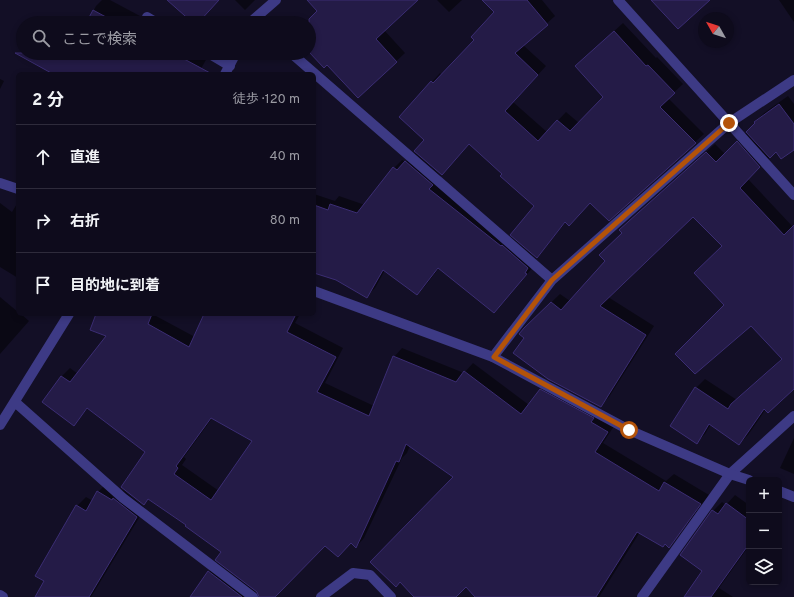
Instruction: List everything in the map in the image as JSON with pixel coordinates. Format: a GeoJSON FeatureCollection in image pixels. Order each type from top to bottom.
{"type":"FeatureCollection","features":[{"type":"Feature","properties":{"kind":"street"},"geometry":{"type":"LineString","coordinates":[[259,16],[276,0]]}},
{"type":"Feature","properties":{"kind":"street"},"geometry":{"type":"LineString","coordinates":[[618,0],[794,195]]}},
{"type":"Feature","properties":{"kind":"street"},"geometry":{"type":"LineString","coordinates":[[216,60],[227,70],[232,60]]}},
{"type":"Feature","properties":{"kind":"street"},"geometry":{"type":"LineString","coordinates":[[299,60],[313,72]]}},
{"type":"Feature","properties":{"kind":"street"},"geometry":{"type":"LineString","coordinates":[[316,75],[552,280]]}},
{"type":"Feature","properties":{"kind":"street"},"geometry":{"type":"LineString","coordinates":[[494,357],[552,280],[729,123],[794,80]]}},
{"type":"Feature","properties":{"kind":"street"},"geometry":{"type":"LineString","coordinates":[[0,183],[16,188]]}},
{"type":"Feature","properties":{"kind":"street"},"geometry":{"type":"LineString","coordinates":[[316,292],[494,357],[629,430],[730,474],[746,479]]}},
{"type":"Feature","properties":{"kind":"street"},"geometry":{"type":"LineString","coordinates":[[0,425],[68,316]]}},
{"type":"Feature","properties":{"kind":"street"},"geometry":{"type":"LineString","coordinates":[[15,402],[123,498],[253,597]]}},
{"type":"Feature","properties":{"kind":"street"},"geometry":{"type":"LineString","coordinates":[[642,597],[730,474],[794,416]]}},
{"type":"Feature","properties":{"kind":"street"},"geometry":{"type":"LineString","coordinates":[[782,492],[794,496]]}},
{"type":"Feature","properties":{"kind":"street"},"geometry":{"type":"LineString","coordinates":[[321,597],[353,573],[370,575],[391,597]]}},
{"type":"Feature","properties":{"kind":"building"},"geometry":{"type":"Polygon","coordinates":[[[167,0],[219,0],[204,16],[185,16],[167,0]]]}},
{"type":"Feature","properties":{"kind":"building"},"geometry":{"type":"Polygon","coordinates":[[[307,0],[418,0],[376,39],[397,62],[358,98],[327,65],[324,68],[316,59],[316,16],[312,16],[317,11],[307,0]]]}},
{"type":"Feature","properties":{"kind":"building"},"geometry":{"type":"Polygon","coordinates":[[[482,0],[527,0],[548,25],[515,53],[538,75],[505,111],[538,141],[557,120],[570,131],[603,97],[575,66],[614,31],[646,66],[648,65],[675,93],[660,107],[696,143],[609,221],[590,203],[569,226],[565,222],[537,258],[510,235],[534,206],[500,176],[502,174],[469,144],[442,175],[414,151],[424,140],[399,117],[431,81],[433,83],[474,40],[471,37],[494,12],[482,0]]]}},
{"type":"Feature","properties":{"kind":"building"},"geometry":{"type":"Polygon","coordinates":[[[651,0],[710,0],[678,29],[651,0]]]}},
{"type":"Feature","properties":{"kind":"building"},"geometry":{"type":"Polygon","coordinates":[[[93,10],[104,16],[90,16],[93,10]]]}},
{"type":"Feature","properties":{"kind":"building"},"geometry":{"type":"Polygon","coordinates":[[[28,60],[186,60],[208,72],[49,72],[28,60]]]}},
{"type":"Feature","properties":{"kind":"building"},"geometry":{"type":"Polygon","coordinates":[[[779,104],[794,124],[794,150],[781,159],[776,152],[770,158],[746,132],[755,123],[754,122],[779,104]]]}},
{"type":"Feature","properties":{"kind":"building"},"geometry":{"type":"Polygon","coordinates":[[[737,141],[760,167],[740,188],[784,235],[794,225],[794,389],[768,413],[764,409],[739,445],[709,424],[697,444],[670,426],[695,387],[728,409],[731,404],[782,359],[751,326],[695,374],[675,354],[724,305],[694,273],[722,246],[693,217],[600,306],[646,335],[601,407],[548,379],[513,353],[524,338],[519,334],[524,328],[551,302],[561,310],[605,261],[599,255],[622,233],[619,230],[706,152],[716,162],[737,141]]]}},
{"type":"Feature","properties":{"kind":"building"},"geometry":{"type":"Polygon","coordinates":[[[405,161],[433,185],[429,189],[501,246],[502,245],[528,268],[525,273],[527,274],[494,313],[438,268],[417,295],[383,270],[367,298],[336,280],[316,274],[316,206],[328,210],[330,204],[357,213],[393,167],[397,170],[405,161]]]}},
{"type":"Feature","properties":{"kind":"building"},"geometry":{"type":"Polygon","coordinates":[[[95,316],[151,316],[148,324],[189,347],[203,316],[295,316],[287,332],[336,357],[317,392],[369,416],[393,356],[456,382],[464,371],[521,414],[540,389],[594,418],[591,422],[608,432],[595,452],[659,491],[664,482],[701,504],[669,548],[665,544],[663,547],[637,532],[596,597],[475,597],[466,587],[456,597],[414,597],[400,582],[396,587],[370,562],[453,477],[406,444],[399,462],[396,461],[356,548],[351,543],[338,557],[325,546],[275,597],[259,597],[257,592],[215,560],[221,552],[185,526],[186,525],[148,499],[144,505],[121,487],[145,452],[87,408],[74,426],[42,402],[61,376],[70,382],[106,336],[90,330],[95,316]],[[211,418],[176,466],[178,468],[174,474],[211,500],[252,441],[211,418]]]}},
{"type":"Feature","properties":{"kind":"building"},"geometry":{"type":"Polygon","coordinates":[[[97,491],[112,500],[113,498],[137,517],[89,597],[35,597],[44,581],[35,576],[76,505],[86,511],[97,491]]]}},
{"type":"Feature","properties":{"kind":"building"},"geometry":{"type":"Polygon","coordinates":[[[726,503],[746,518],[746,548],[711,597],[684,597],[702,571],[680,555],[712,510],[718,514],[726,503]]]}},
{"type":"Feature","properties":{"kind":"building"},"geometry":{"type":"Polygon","coordinates":[[[208,571],[242,597],[190,597],[208,571]]]}},
{"type":"Feature","properties":{"kind":"route"},"geometry":{"type":"LineString","coordinates":[[629,430],[494,357],[552,280],[729,123]]}}]}
